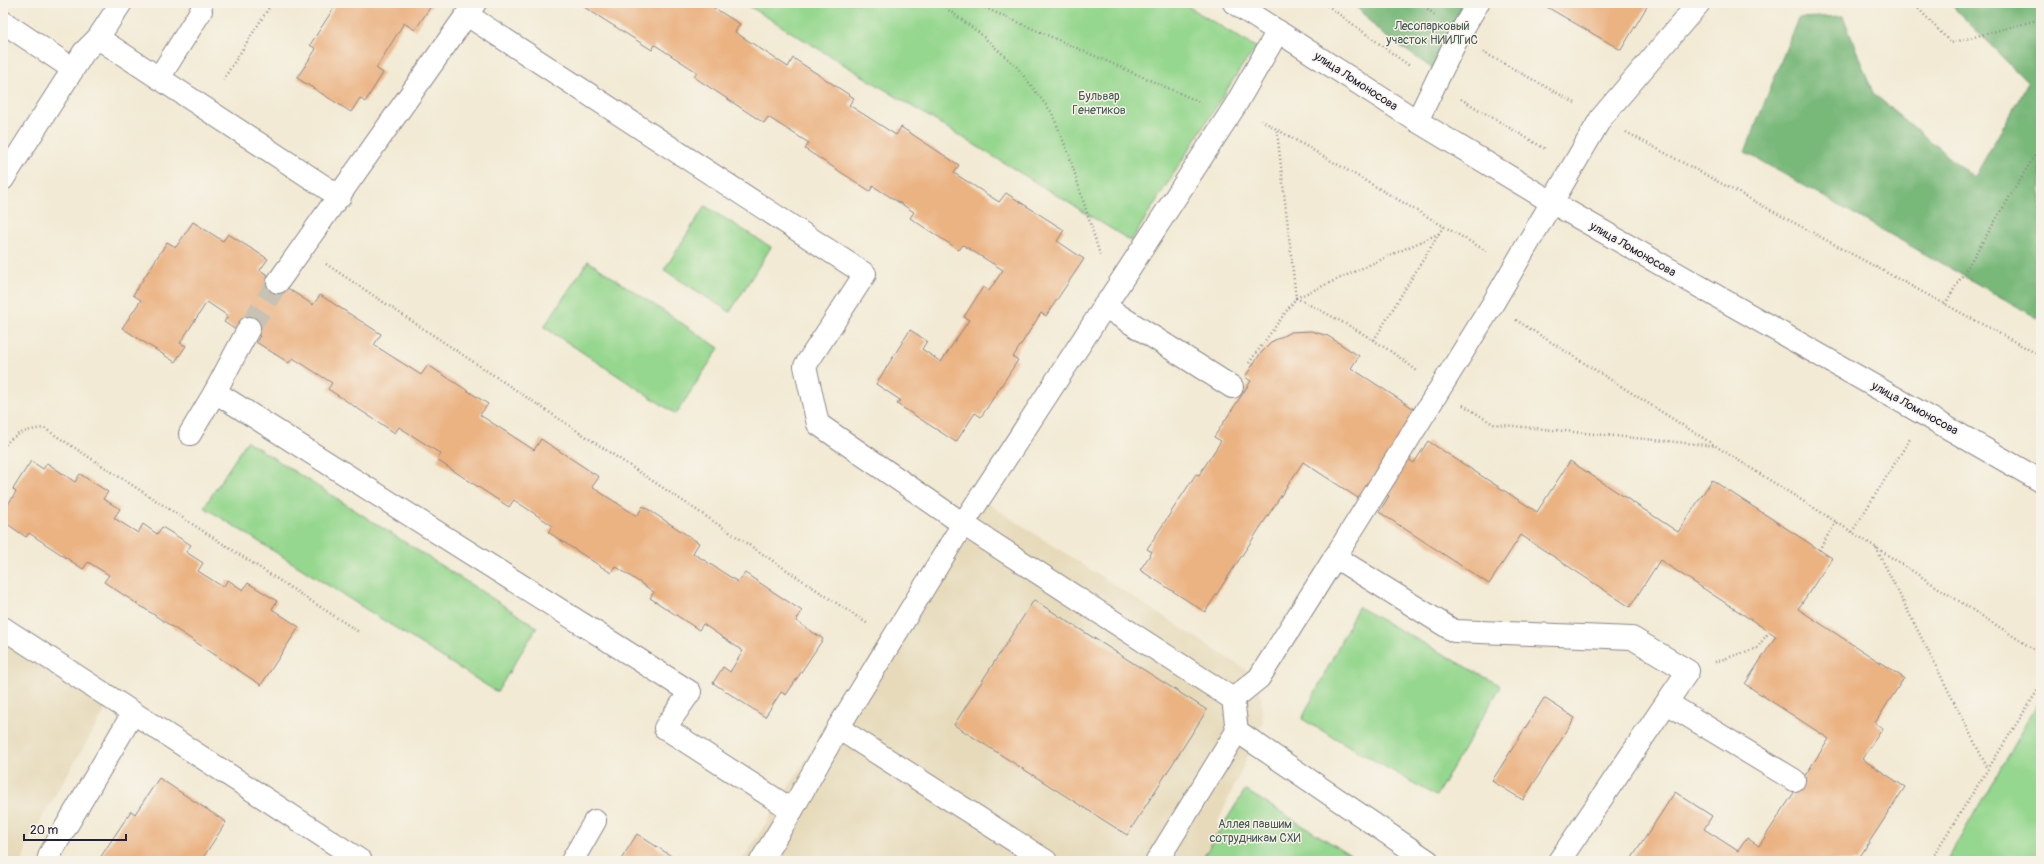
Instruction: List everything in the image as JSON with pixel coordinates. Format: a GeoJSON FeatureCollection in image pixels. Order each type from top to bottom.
{"type":"FeatureCollection","features":[{"type":"Feature","properties":{"kind":"main road"},"geometry":{"type":"LineString","coordinates":[[3,179],[84,52],[98,38],[121,3]]}},
{"type":"Feature","properties":{"kind":"main road","name":"улица Ломоносова"},"geometry":{"type":"LineString","coordinates":[[1234,3],[1417,120],[1553,203],[2039,478]]}},
{"type":"Feature","properties":{"kind":"main road"},"geometry":{"type":"LineString","coordinates":[[1417,120],[1458,37],[1478,3]]}},
{"type":"Feature","properties":{"kind":"main road"},"geometry":{"type":"LineString","coordinates":[[1233,699],[1258,678],[1335,557],[1492,305],[1553,203],[1601,118],[1698,3]]}},
{"type":"Feature","properties":{"kind":"main road"},"geometry":{"type":"LineString","coordinates":[[278,282],[340,197],[471,9],[865,274],[805,366],[818,424],[964,524],[1233,699],[1237,731],[1157,861]]}},
{"type":"Feature","properties":{"kind":"main road"},"geometry":{"type":"LineString","coordinates":[[159,78],[201,11]]}},
{"type":"Feature","properties":{"kind":"main road"},"geometry":{"type":"LineString","coordinates":[[3,22],[73,69]]}},
{"type":"Feature","properties":{"kind":"main road"},"geometry":{"type":"LineString","coordinates":[[761,861],[792,810],[838,728],[964,524],[1235,106],[1278,31]]}},
{"type":"Feature","properties":{"kind":"main road"},"geometry":{"type":"LineString","coordinates":[[98,38],[340,197]]}},
{"type":"Feature","properties":{"kind":"main road"},"geometry":{"type":"LineString","coordinates":[[1104,306],[1232,387]]}},
{"type":"Feature","properties":{"kind":"main road"},"geometry":{"type":"LineString","coordinates":[[190,434],[215,392],[249,328]]}},
{"type":"Feature","properties":{"kind":"main road"},"geometry":{"type":"LineString","coordinates":[[215,392],[690,692],[665,728],[792,810]]}},
{"type":"Feature","properties":{"kind":"main road"},"geometry":{"type":"LineString","coordinates":[[1335,557],[1454,631],[1632,638],[1688,671],[1559,861]]}},
{"type":"Feature","properties":{"kind":"main road"},"geometry":{"type":"LineString","coordinates":[[3,628],[361,861]]}},
{"type":"Feature","properties":{"kind":"main road"},"geometry":{"type":"LineString","coordinates":[[1667,703],[1794,780]]}},
{"type":"Feature","properties":{"kind":"main road"},"geometry":{"type":"LineString","coordinates":[[48,861],[50,854],[133,713]]}},
{"type":"Feature","properties":{"kind":"main road"},"geometry":{"type":"LineString","coordinates":[[838,728],[1046,861]]}},
{"type":"Feature","properties":{"kind":"main road"},"geometry":{"type":"LineString","coordinates":[[1237,731],[1428,861]]}},
{"type":"Feature","properties":{"kind":"main road"},"geometry":{"type":"LineString","coordinates":[[572,861],[595,822]]}},
{"type":"Feature","properties":{"kind":"path"},"geometry":{"type":"LineString","coordinates":[[223,80],[272,3]]}},
{"type":"Feature","properties":{"kind":"path"},"geometry":{"type":"LineString","coordinates":[[939,3],[978,32],[1017,68],[1052,113],[1071,162],[1102,262]]}},
{"type":"Feature","properties":{"kind":"path"},"geometry":{"type":"LineString","coordinates":[[974,3],[1210,107],[1235,106],[1514,268]]}},
{"type":"Feature","properties":{"kind":"path"},"geometry":{"type":"LineString","coordinates":[[1422,3],[1458,37],[1601,118],[2041,356]]}},
{"type":"Feature","properties":{"kind":"path"},"geometry":{"type":"LineString","coordinates":[[1914,3],[1951,43],[2041,18]]}},
{"type":"Feature","properties":{"kind":"path"},"geometry":{"type":"LineString","coordinates":[[1277,130],[1296,298]]}},
{"type":"Feature","properties":{"kind":"path"},"geometry":{"type":"LineString","coordinates":[[1945,304],[2041,145]]}},
{"type":"Feature","properties":{"kind":"path"},"geometry":{"type":"LineString","coordinates":[[1374,340],[1443,227]]}},
{"type":"Feature","properties":{"kind":"path"},"geometry":{"type":"LineString","coordinates":[[1232,387],[1296,298],[1440,233]]}},
{"type":"Feature","properties":{"kind":"path"},"geometry":{"type":"LineString","coordinates":[[303,249],[892,640]]}},
{"type":"Feature","properties":{"kind":"path"},"geometry":{"type":"LineString","coordinates":[[1296,298],[1344,322],[1374,340],[1400,357],[1439,390],[1493,424],[1716,446]]}},
{"type":"Feature","properties":{"kind":"path"},"geometry":{"type":"LineString","coordinates":[[1492,305],[1852,532],[2041,654]]}},
{"type":"Feature","properties":{"kind":"path"},"geometry":{"type":"LineString","coordinates":[[1852,532],[1925,414]]}},
{"type":"Feature","properties":{"kind":"path"},"geometry":{"type":"LineString","coordinates":[[3,448],[8,440],[24,431],[44,428],[359,632]]}},
{"type":"Feature","properties":{"kind":"path"},"geometry":{"type":"LineString","coordinates":[[1819,550],[1836,522]]}},
{"type":"Feature","properties":{"kind":"path"},"geometry":{"type":"LineString","coordinates":[[1875,548],[1988,769]]}},
{"type":"Feature","properties":{"kind":"path"},"geometry":{"type":"LineString","coordinates":[[1688,671],[1757,648],[1769,632]]}},
{"type":"Feature","properties":{"kind":"path"},"geometry":{"type":"LineString","coordinates":[[1930,861],[2041,685]]}},
{"type":"Feature","properties":{"kind":"shaded area"},"geometry":{"type":"Polygon","coordinates":[[[973,494],[1259,678],[1263,722],[1217,824],[1275,861],[742,861],[973,494]]]}},
{"type":"Feature","properties":{"kind":"shaded area"},"geometry":{"type":"Polygon","coordinates":[[[3,625],[113,697],[27,843],[23,861],[3,861],[3,625]]]}},
{"type":"Feature","properties":{"kind":"green space","name":"Бульвар Генетиков"},"geometry":{"type":"Polygon","coordinates":[[[744,3],[1182,3],[1257,48],[1242,66],[1131,241],[744,3]]]}},
{"type":"Feature","properties":{"kind":"green space","name":"Лесопарковый участок НИИЛГиС"},"geometry":{"type":"Polygon","coordinates":[[[1353,3],[1484,3],[1442,75],[1381,33],[1353,3]]]}},
{"type":"Feature","properties":{"kind":"green space"},"geometry":{"type":"Polygon","coordinates":[[[1954,3],[2041,3],[2041,320],[1745,152],[1798,18],[1843,16],[1873,93],[1974,178],[2028,83],[1956,10],[1954,3]]]}},
{"type":"Feature","properties":{"kind":"green space"},"geometry":{"type":"Polygon","coordinates":[[[705,206],[771,247],[730,312],[664,270],[705,206]]]}},
{"type":"Feature","properties":{"kind":"green space"},"geometry":{"type":"Polygon","coordinates":[[[588,261],[719,348],[676,414],[544,327],[588,261]]]}},
{"type":"Feature","properties":{"kind":"green space"},"geometry":{"type":"Polygon","coordinates":[[[247,441],[537,627],[497,692],[204,507],[247,441]]]}},
{"type":"Feature","properties":{"kind":"green space"},"geometry":{"type":"Polygon","coordinates":[[[1358,607],[1501,686],[1436,796],[1302,719],[1358,607]]]}},
{"type":"Feature","properties":{"kind":"green space"},"geometry":{"type":"Polygon","coordinates":[[[2041,697],[2041,861],[1947,861],[2041,697]]]}},
{"type":"Feature","properties":{"kind":"green space","name":"Аллея павшим сотрудникам СХИ"},"geometry":{"type":"Polygon","coordinates":[[[1245,790],[1360,861],[1201,861],[1245,790]]]}},
{"type":"Feature","properties":{"kind":"building"},"geometry":{"type":"Polygon","coordinates":[[[337,3],[433,3],[415,30],[404,23],[376,68],[383,73],[365,102],[360,98],[351,112],[297,78],[316,49],[310,45],[337,3]]]}},
{"type":"Feature","properties":{"kind":"building"},"geometry":{"type":"Polygon","coordinates":[[[587,3],[706,3],[740,24],[735,32],[788,67],[793,58],[854,98],[849,105],[896,135],[901,127],[959,165],[954,173],[999,202],[1006,193],[1064,230],[1057,241],[1084,259],[1046,316],[1041,313],[1013,357],[1018,360],[981,417],[975,413],[956,442],[897,404],[900,400],[876,384],[910,330],[927,341],[922,349],[941,362],[969,320],[964,317],[983,287],[989,291],[1003,270],[963,245],[959,250],[910,218],[914,212],[873,186],[870,191],[805,149],[809,143],[768,117],[764,123],[694,77],[697,72],[655,45],[652,50],[584,7],[587,3]]]}},
{"type":"Feature","properties":{"kind":"building"},"geometry":{"type":"Polygon","coordinates":[[[1540,3],[1649,3],[1621,50],[1540,3]]]}},
{"type":"Feature","properties":{"kind":"building"},"geometry":{"type":"Polygon","coordinates":[[[193,222],[223,241],[228,234],[268,259],[260,270],[313,305],[320,295],[381,334],[374,345],[421,375],[428,365],[488,404],[480,415],[534,450],[541,439],[599,477],[592,487],[637,516],[643,506],[699,543],[693,553],[738,582],[745,573],[802,611],[796,621],[823,639],[786,695],[781,692],[765,717],[713,683],[723,667],[730,672],[743,651],[703,624],[699,630],[650,598],[654,592],[615,566],[611,573],[548,532],[553,526],[514,500],[509,507],[437,460],[441,454],[399,427],[395,433],[328,389],[332,383],[293,358],[289,363],[256,342],[260,336],[249,328],[239,332],[224,322],[228,316],[207,302],[180,343],[186,346],[175,362],[122,328],[141,300],[133,295],[167,242],[176,247],[193,222]]]}},
{"type":"Feature","properties":{"kind":"building"},"geometry":{"type":"Polygon","coordinates":[[[1311,331],[1328,336],[1359,356],[1351,368],[1422,414],[1397,452],[1414,463],[1428,441],[1537,512],[1570,461],[1678,532],[1712,480],[1832,558],[1798,609],[1904,678],[1875,723],[1883,728],[1862,759],[1905,787],[1857,861],[1630,861],[1675,792],[1712,816],[1704,829],[1738,851],[1747,838],[1759,846],[1829,739],[1745,684],[1776,636],[1660,560],[1630,607],[1521,535],[1489,584],[1379,512],[1389,496],[1372,484],[1361,500],[1303,462],[1205,612],[1140,570],[1152,552],[1147,549],[1196,474],[1199,475],[1221,441],[1214,437],[1251,381],[1245,377],[1260,354],[1273,341],[1291,332],[1311,331]]]}},
{"type":"Feature","properties":{"kind":"building"},"geometry":{"type":"Polygon","coordinates":[[[31,461],[43,469],[47,463],[75,482],[80,474],[108,492],[103,499],[120,509],[114,518],[138,533],[143,524],[157,534],[162,527],[191,545],[186,552],[203,563],[198,571],[223,587],[228,580],[243,590],[248,583],[277,601],[272,609],[299,627],[261,685],[104,582],[109,575],[88,562],[83,569],[29,533],[26,537],[3,521],[3,512],[16,492],[13,489],[31,461]]]}},
{"type":"Feature","properties":{"kind":"building"},"geometry":{"type":"Polygon","coordinates":[[[1034,600],[1207,710],[1127,835],[954,725],[1034,600]]]}},
{"type":"Feature","properties":{"kind":"building"},"geometry":{"type":"Polygon","coordinates":[[[1544,698],[1575,718],[1523,800],[1492,781],[1544,698]]]}},
{"type":"Feature","properties":{"kind":"building"},"geometry":{"type":"Polygon","coordinates":[[[159,778],[226,822],[201,861],[98,861],[131,811],[135,814],[159,778]]]}},
{"type":"Feature","properties":{"kind":"building"},"geometry":{"type":"Polygon","coordinates":[[[637,834],[679,861],[620,861],[637,834]]]}},
{"type":"Feature","properties":{"kind":"tunnel"},"geometry":{"type":"LineString","coordinates":[[249,328],[278,282]]}}]}
